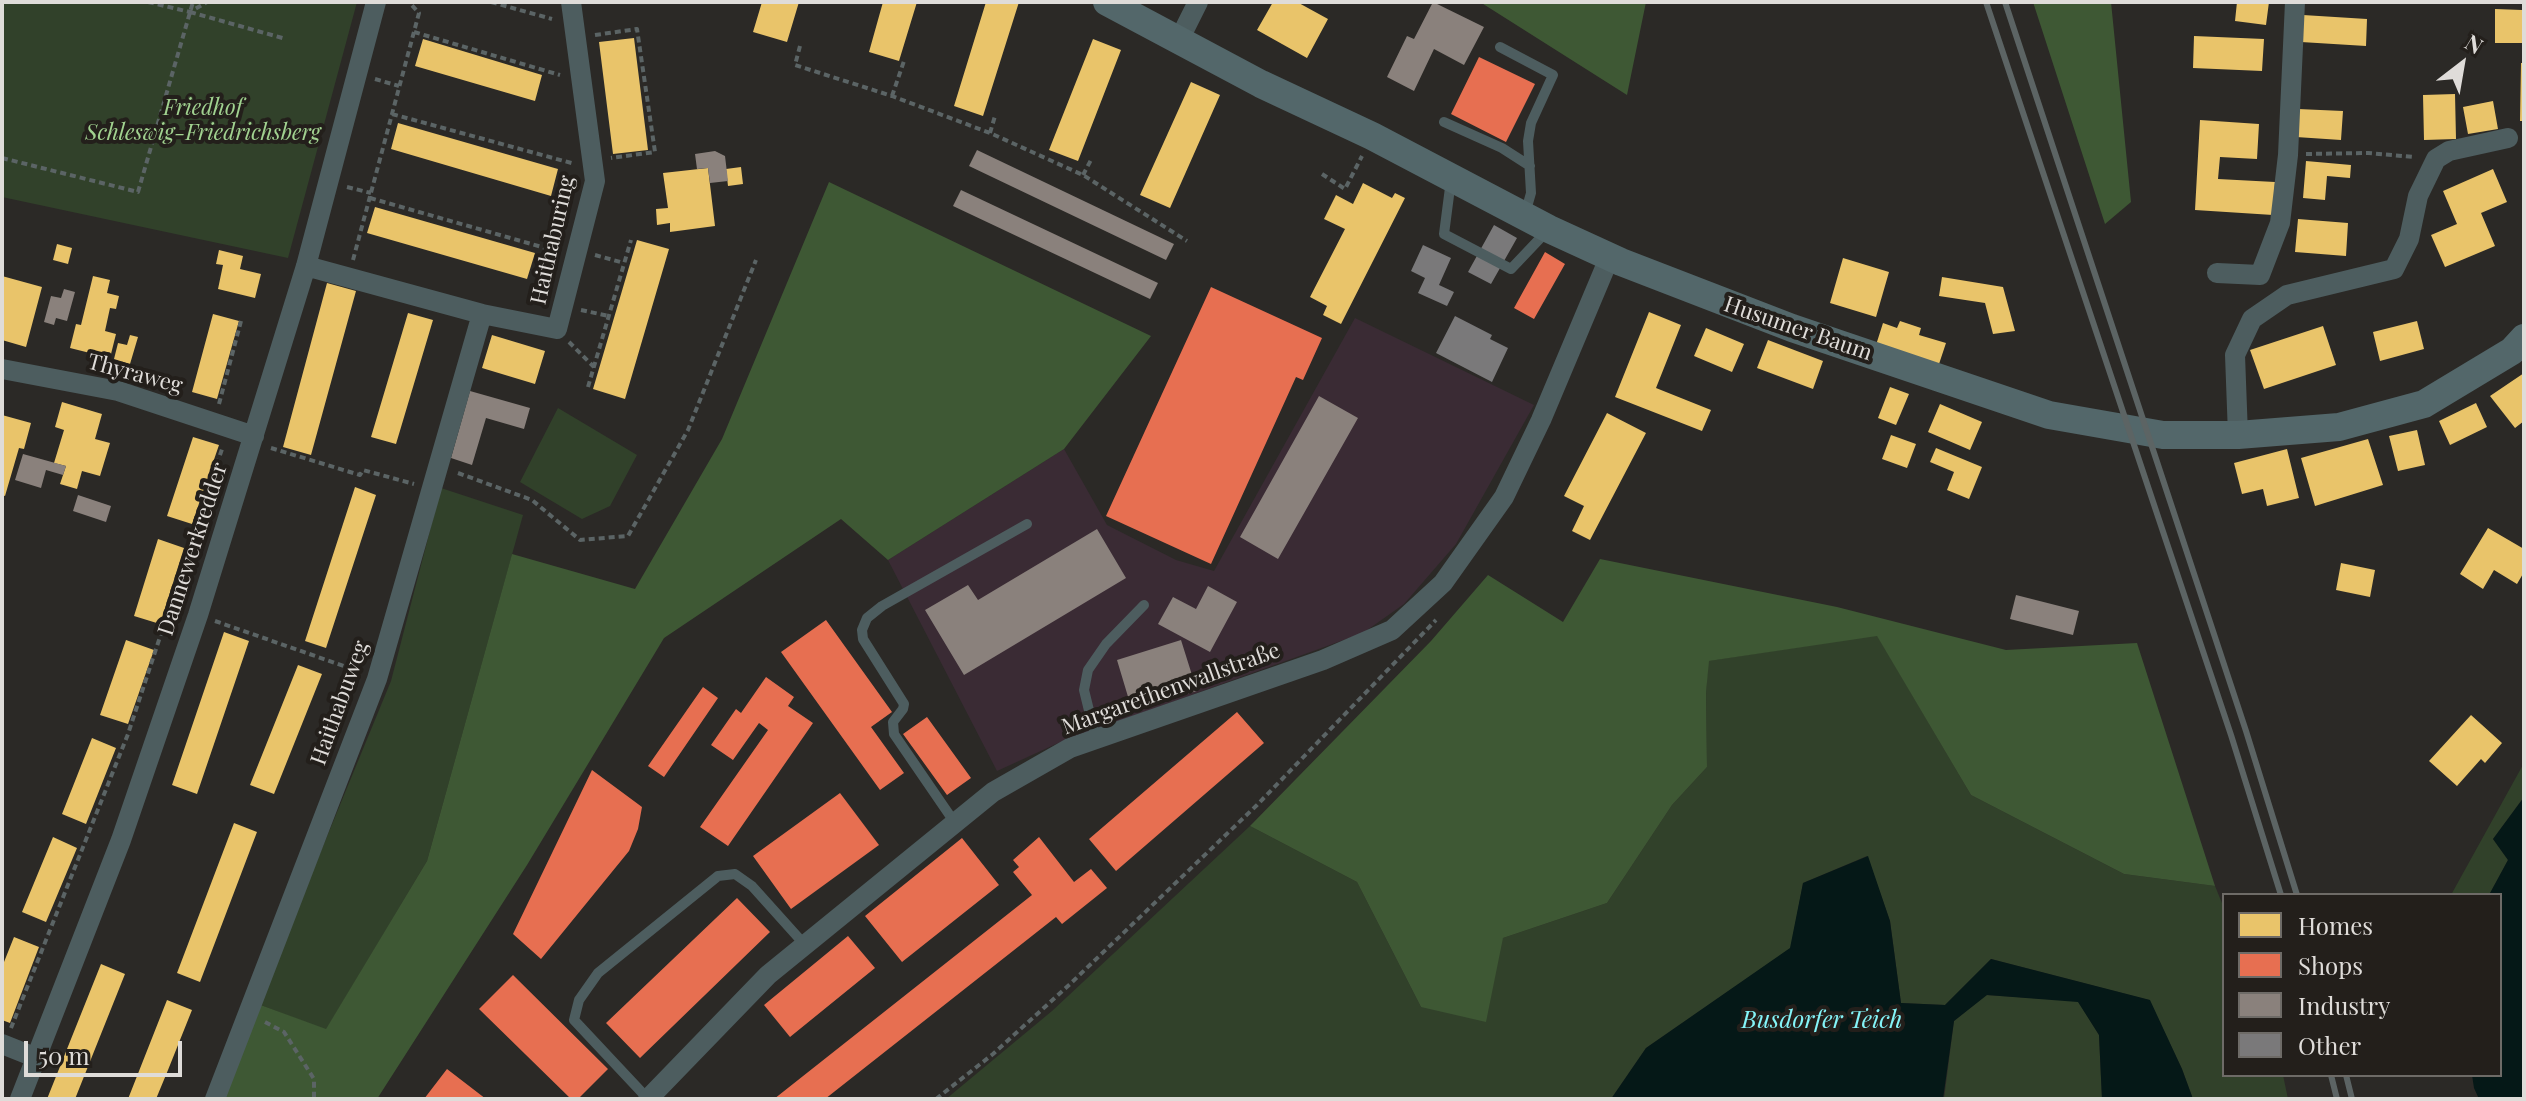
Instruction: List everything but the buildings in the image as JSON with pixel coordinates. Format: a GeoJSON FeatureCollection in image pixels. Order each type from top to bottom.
{"type":"FeatureCollection","features":[{"type":"Feature","properties":{"kind":"street","name":"Dannewerkredder"},"geometry":{"type":"LineString","coordinates":[[20,1099],[121,840],[198,615],[306,266],[376,2]]}},
{"type":"Feature","properties":{"kind":"street","name":"Haithaburing"},"geometry":{"type":"LineString","coordinates":[[306,266],[482,314],[557,329],[595,181],[571,2]]}},
{"type":"Feature","properties":{"kind":"street","name":"Husumer Baum"},"geometry":{"type":"LineString","coordinates":[[1107,2],[1261,84],[1372,136],[1536,222],[1610,256],[1792,328],[2049,415],[2163,435],[2238,435],[2339,427],[2424,404],[2512,351],[2524,338]]}},
{"type":"Feature","properties":{"kind":"street"},"geometry":{"type":"LineString","coordinates":[[1178,42],[1198,2]]}},
{"type":"Feature","properties":{"kind":"street"},"geometry":{"type":"LineString","coordinates":[[2217,273],[2260,275],[2280,223],[2288,155],[2295,2]]}},
{"type":"Feature","properties":{"kind":"street"},"geometry":{"type":"LineString","coordinates":[[2238,435],[2235,355],[2252,319],[2287,295],[2394,269],[2409,239],[2418,196],[2436,159],[2449,151],[2508,138]]}},
{"type":"Feature","properties":{"kind":"street","name":"Margarethenwallstraße"},"geometry":{"type":"LineString","coordinates":[[648,1099],[768,975],[993,792],[1070,748],[1323,660],[1392,630],[1443,583],[1504,497],[1541,420],[1610,256]]}},
{"type":"Feature","properties":{"kind":"street","name":"Haithabuweg"},"geometry":{"type":"LineString","coordinates":[[215,1099],[377,679],[482,314]]}},
{"type":"Feature","properties":{"kind":"street","name":"Thyraweg"},"geometry":{"type":"LineString","coordinates":[[2,369],[118,391],[252,439]]}},
{"type":"Feature","properties":{"kind":"street"},"geometry":{"type":"LineString","coordinates":[[3,1045],[37,1058]]}},
{"type":"Feature","properties":{"kind":"lane"},"geometry":{"type":"LineString","coordinates":[[1451,178],[1444,234],[1511,269],[1536,222],[1528,141],[1531,123],[1553,75],[1500,47]]}},
{"type":"Feature","properties":{"kind":"lane"},"geometry":{"type":"LineString","coordinates":[[1444,122],[1502,148],[1530,166]]}},
{"type":"Feature","properties":{"kind":"lane"},"geometry":{"type":"LineString","coordinates":[[955,823],[894,734],[893,722],[904,704],[863,639],[862,630],[867,618],[882,606],[1027,524]]}},
{"type":"Feature","properties":{"kind":"lane"},"geometry":{"type":"LineString","coordinates":[[1096,739],[1084,690],[1088,670],[1106,644],[1144,605]]}},
{"type":"Feature","properties":{"kind":"lane"},"geometry":{"type":"LineString","coordinates":[[648,1099],[574,1020],[579,1000],[598,973],[718,876],[735,874],[752,886],[805,945]]}},
{"type":"Feature","properties":{"kind":"path"},"geometry":{"type":"LineString","coordinates":[[148,2],[286,39]]}},
{"type":"Feature","properties":{"kind":"path"},"geometry":{"type":"LineString","coordinates":[[2,158],[138,192],[193,2]]}},
{"type":"Feature","properties":{"kind":"path"},"geometry":{"type":"LineString","coordinates":[[190,12],[207,2]]}},
{"type":"Feature","properties":{"kind":"path"},"geometry":{"type":"LineString","coordinates":[[349,278],[419,13],[409,2]]}},
{"type":"Feature","properties":{"kind":"path"},"geometry":{"type":"LineString","coordinates":[[392,114],[593,165],[655,152],[637,29],[575,31],[491,2]]}},
{"type":"Feature","properties":{"kind":"path"},"geometry":{"type":"LineString","coordinates":[[414,32],[582,81]]}},
{"type":"Feature","properties":{"kind":"path"},"geometry":{"type":"LineString","coordinates":[[800,46],[795,65],[892,96],[990,133],[1083,175],[1187,241]]}},
{"type":"Feature","properties":{"kind":"path"},"geometry":{"type":"LineString","coordinates":[[892,96],[904,61]]}},
{"type":"Feature","properties":{"kind":"path"},"geometry":{"type":"LineString","coordinates":[[389,83],[399,86]]}},
{"type":"Feature","properties":{"kind":"path"},"geometry":{"type":"LineString","coordinates":[[990,133],[995,116]]}},
{"type":"Feature","properties":{"kind":"path"},"geometry":{"type":"LineString","coordinates":[[1322,174],[1345,189],[1372,136]]}},
{"type":"Feature","properties":{"kind":"path"},"geometry":{"type":"LineString","coordinates":[[2288,155],[2368,153],[2436,159]]}},
{"type":"Feature","properties":{"kind":"path"},"geometry":{"type":"LineString","coordinates":[[1083,175],[1092,158]]}},
{"type":"Feature","properties":{"kind":"path"},"geometry":{"type":"LineString","coordinates":[[362,190],[370,195],[576,254],[624,263]]}},
{"type":"Feature","properties":{"kind":"path"},"geometry":{"type":"LineString","coordinates":[[588,387],[631,240]]}},
{"type":"Feature","properties":{"kind":"path"},"geometry":{"type":"LineString","coordinates":[[438,465],[532,500],[580,540],[628,536],[688,430],[756,260]]}},
{"type":"Feature","properties":{"kind":"path"},"geometry":{"type":"LineString","coordinates":[[563,305],[609,316]]}},
{"type":"Feature","properties":{"kind":"path"},"geometry":{"type":"LineString","coordinates":[[218,409],[241,321]]}},
{"type":"Feature","properties":{"kind":"path"},"geometry":{"type":"LineString","coordinates":[[557,329],[594,367]]}},
{"type":"Feature","properties":{"kind":"path"},"geometry":{"type":"LineString","coordinates":[[252,439],[360,475],[363,470],[432,490]]}},
{"type":"Feature","properties":{"kind":"path"},"geometry":{"type":"LineString","coordinates":[[3,1045],[128,734],[224,442]]}},
{"type":"Feature","properties":{"kind":"path"},"geometry":{"type":"LineString","coordinates":[[936,1099],[993,1054],[1069,985],[1246,816],[1443,611]]}},
{"type":"Feature","properties":{"kind":"path"},"geometry":{"type":"LineString","coordinates":[[198,615],[377,679]]}},
{"type":"Feature","properties":{"kind":"path"},"geometry":{"type":"LineString","coordinates":[[247,1013],[284,1032],[314,1079],[314,1099]]}},
{"type":"Feature","properties":{"kind":"shaded area"},"geometry":{"type":"Polygon","coordinates":[[[1355,318],[1534,405],[1456,544],[1404,604],[1363,633],[1056,744],[997,771],[888,560],[1064,449],[1107,525],[1176,560],[1214,571],[1355,318]]]}},
{"type":"Feature","properties":{"kind":"green space","name":"Friedhof Schleswig-Friedrichsberg"},"geometry":{"type":"Polygon","coordinates":[[[2,2],[357,2],[288,258],[2,197],[2,2]]]}},
{"type":"Feature","properties":{"kind":"green space"},"geometry":{"type":"Polygon","coordinates":[[[1480,2],[1646,2],[1627,95],[1480,2]]]}},
{"type":"Feature","properties":{"kind":"green space"},"geometry":{"type":"Polygon","coordinates":[[[2033,2],[2111,2],[2131,202],[2105,224],[2033,2]]]}},
{"type":"Feature","properties":{"kind":"green space"},"geometry":{"type":"Polygon","coordinates":[[[829,182],[1151,336],[1064,449],[888,560],[841,519],[664,638],[527,865],[377,1099],[224,1099],[258,1004],[326,1029],[427,861],[512,554],[635,589],[722,439],[829,182]]]}},
{"type":"Feature","properties":{"kind":"green space"},"geometry":{"type":"Polygon","coordinates":[[[558,408],[637,455],[610,506],[582,519],[520,482],[558,408]]]}},
{"type":"Feature","properties":{"kind":"green space"},"geometry":{"type":"Polygon","coordinates":[[[441,488],[523,515],[427,861],[326,1030],[258,1004],[391,681],[441,488]]]}},
{"type":"Feature","properties":{"kind":"green space"},"geometry":{"type":"Polygon","coordinates":[[[1600,559],[1837,607],[2006,650],[2137,643],[2215,886],[2124,874],[1971,795],[1877,636],[1709,661],[1707,767],[1672,805],[1607,903],[1503,938],[1486,1022],[1421,1007],[1357,882],[1250,826],[1431,641],[1488,575],[1563,622],[1600,559]]]}},
{"type":"Feature","properties":{"kind":"green space"},"geometry":{"type":"Polygon","coordinates":[[[1877,635],[1971,795],[2124,874],[2215,886],[2222,903],[2222,1077],[2283,1077],[2288,1099],[2193,1099],[2149,1000],[1991,959],[1945,1005],[1901,1003],[1890,921],[1867,856],[1803,883],[1791,948],[1646,1048],[1611,1099],[946,1099],[1052,1011],[1250,826],[1357,882],[1421,1007],[1503,938],[1607,903],[1672,805],[1707,767],[1708,661],[1877,635]]]}},
{"type":"Feature","properties":{"kind":"green space"},"geometry":{"type":"Polygon","coordinates":[[[2524,763],[2524,797],[2493,839],[2508,860],[2490,893],[2452,893],[2524,763]]]}},
{"type":"Feature","properties":{"kind":"green space"},"geometry":{"type":"Polygon","coordinates":[[[1986,995],[2078,1001],[2099,1035],[2102,1099],[1944,1099],[1954,1021],[1986,995]]]}},
{"type":"Feature","properties":{"kind":"water"},"geometry":{"type":"Polygon","coordinates":[[[2524,797],[2524,1099],[2479,1099],[2472,1077],[2502,1077],[2502,893],[2490,893],[2508,860],[2493,839],[2524,797]]]}},
{"type":"Feature","properties":{"kind":"water","name":"Busdorfer Teich"},"geometry":{"type":"Polygon","coordinates":[[[1868,856],[1890,921],[1901,1003],[1945,1005],[1991,959],[2150,1000],[2193,1099],[2102,1099],[2099,1035],[2078,1002],[1987,995],[1954,1021],[1943,1099],[1611,1099],[1646,1048],[1790,948],[1803,883],[1868,856]]]}},
{"type":"Feature","properties":{"kind":"railway"},"geometry":{"type":"LineString","coordinates":[[1986,2],[2231,735],[2280,893]]}},
{"type":"Feature","properties":{"kind":"railway"},"geometry":{"type":"LineString","coordinates":[[2005,2],[2246,731],[2296,893]]}},
{"type":"Feature","properties":{"kind":"railway"},"geometry":{"type":"LineString","coordinates":[[2332,1077],[2337,1099]]}},
{"type":"Feature","properties":{"kind":"railway"},"geometry":{"type":"LineString","coordinates":[[2346,1077],[2352,1099]]}}]}
